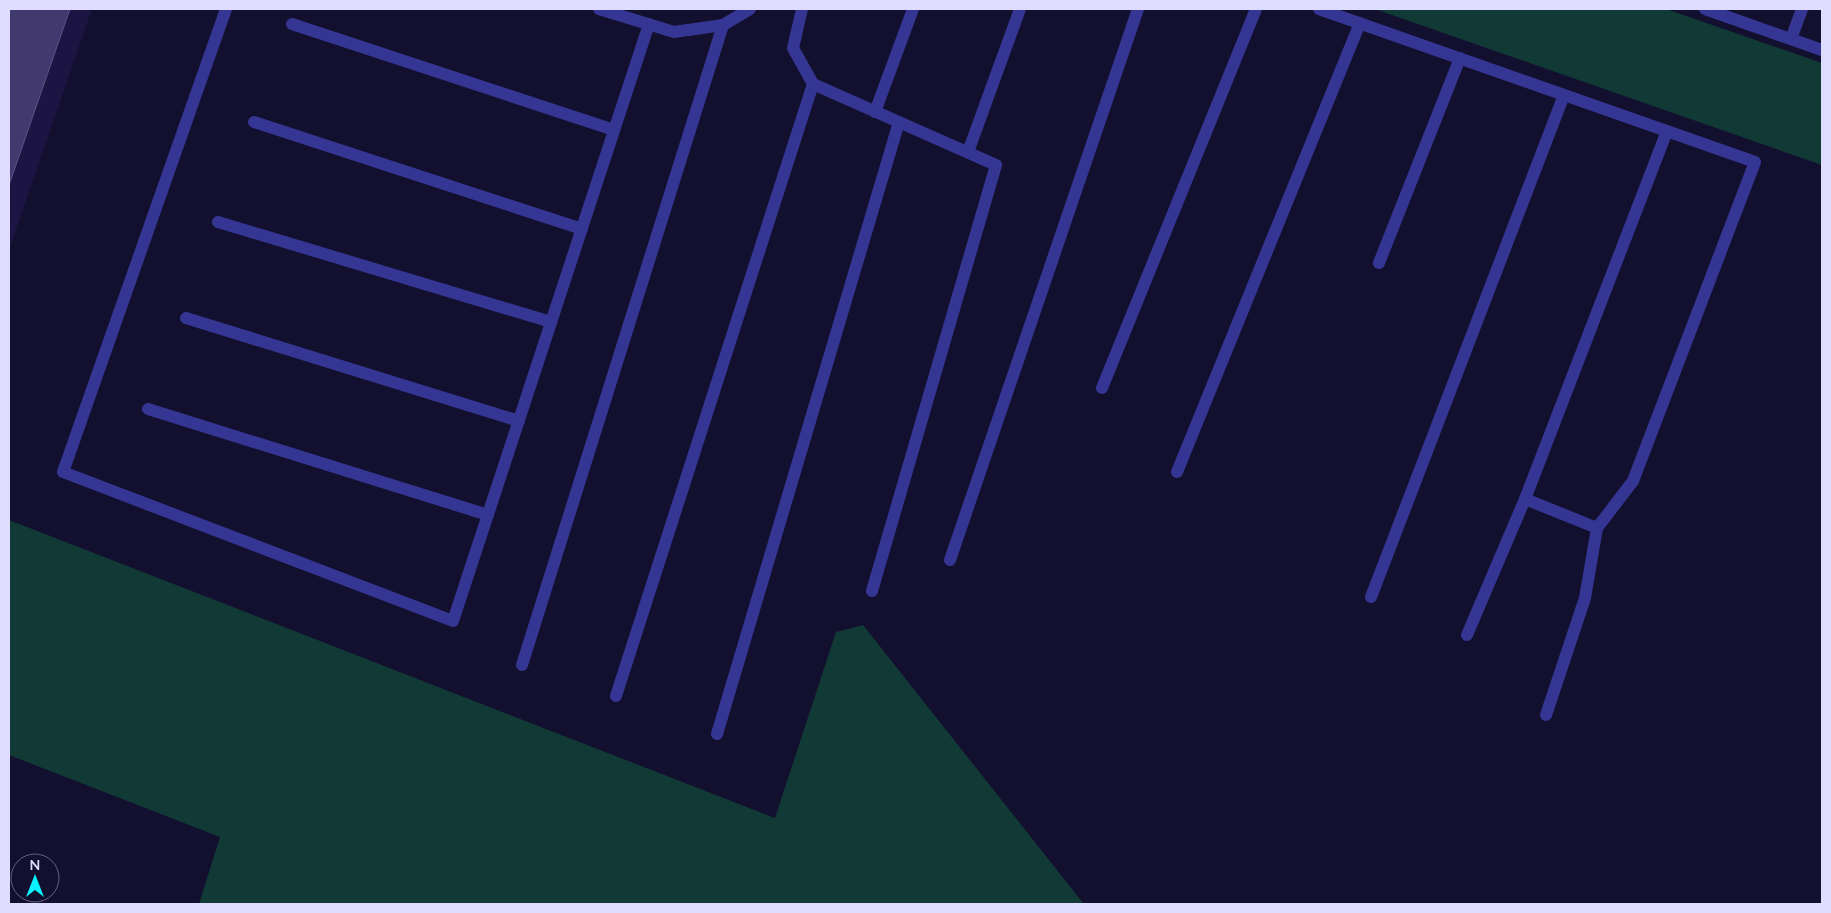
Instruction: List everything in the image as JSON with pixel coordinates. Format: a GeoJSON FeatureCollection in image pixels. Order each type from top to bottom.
{"type":"FeatureCollection","features":[{"type":"Feature","properties":{"kind":"street"},"geometry":{"type":"LineString","coordinates":[[226,9],[63,472],[453,620],[649,24]]}},
{"type":"Feature","properties":{"kind":"street"},"geometry":{"type":"LineString","coordinates":[[599,9],[674,32],[723,25],[750,9]]}},
{"type":"Feature","properties":{"kind":"street"},"geometry":{"type":"LineString","coordinates":[[802,9],[793,48],[813,84],[996,164],[872,591]]}},
{"type":"Feature","properties":{"kind":"street"},"geometry":{"type":"LineString","coordinates":[[875,112],[913,9]]}},
{"type":"Feature","properties":{"kind":"street"},"geometry":{"type":"LineString","coordinates":[[968,152],[1020,9]]}},
{"type":"Feature","properties":{"kind":"street"},"geometry":{"type":"LineString","coordinates":[[950,560],[1138,9]]}},
{"type":"Feature","properties":{"kind":"street"},"geometry":{"type":"LineString","coordinates":[[1102,388],[1256,9]]}},
{"type":"Feature","properties":{"kind":"street"},"geometry":{"type":"LineString","coordinates":[[1319,9],[1756,162],[1633,481],[1597,528],[1585,598],[1546,716]]}},
{"type":"Feature","properties":{"kind":"street"},"geometry":{"type":"LineString","coordinates":[[1705,9],[1822,50]]}},
{"type":"Feature","properties":{"kind":"street"},"geometry":{"type":"LineString","coordinates":[[1791,39],[1802,9]]}},
{"type":"Feature","properties":{"kind":"street"},"geometry":{"type":"LineString","coordinates":[[1177,472],[1360,23]]}},
{"type":"Feature","properties":{"kind":"street"},"geometry":{"type":"LineString","coordinates":[[292,24],[614,130]]}},
{"type":"Feature","properties":{"kind":"street"},"geometry":{"type":"LineString","coordinates":[[522,665],[723,25]]}},
{"type":"Feature","properties":{"kind":"street"},"geometry":{"type":"LineString","coordinates":[[1379,263],[1460,58]]}},
{"type":"Feature","properties":{"kind":"street"},"geometry":{"type":"LineString","coordinates":[[616,696],[813,84]]}},
{"type":"Feature","properties":{"kind":"street"},"geometry":{"type":"LineString","coordinates":[[1371,597],[1564,95]]}},
{"type":"Feature","properties":{"kind":"street"},"geometry":{"type":"LineString","coordinates":[[254,122],[582,229]]}},
{"type":"Feature","properties":{"kind":"street"},"geometry":{"type":"LineString","coordinates":[[717,734],[899,122]]}},
{"type":"Feature","properties":{"kind":"street"},"geometry":{"type":"LineString","coordinates":[[1467,636],[1526,499],[1667,131]]}},
{"type":"Feature","properties":{"kind":"street"},"geometry":{"type":"LineString","coordinates":[[218,222],[551,322]]}},
{"type":"Feature","properties":{"kind":"street"},"geometry":{"type":"LineString","coordinates":[[186,318],[519,421]]}},
{"type":"Feature","properties":{"kind":"street"},"geometry":{"type":"LineString","coordinates":[[148,409],[488,516]]}},
{"type":"Feature","properties":{"kind":"street"},"geometry":{"type":"LineString","coordinates":[[1526,499],[1597,528]]}},
{"type":"Feature","properties":{"kind":"green space"},"geometry":{"type":"Polygon","coordinates":[[[1375,9],[1666,9],[1822,63],[1822,165],[1375,9]]]}},
{"type":"Feature","properties":{"kind":"green space"},"geometry":{"type":"Polygon","coordinates":[[[9,520],[775,818],[836,632],[863,625],[1083,903],[1086,904],[199,904],[220,837],[9,755],[9,520]]]}},
{"type":"Feature","properties":{"kind":"building"},"geometry":{"type":"Polygon","coordinates":[[[9,9],[70,9],[9,185],[9,9]]]}}]}
